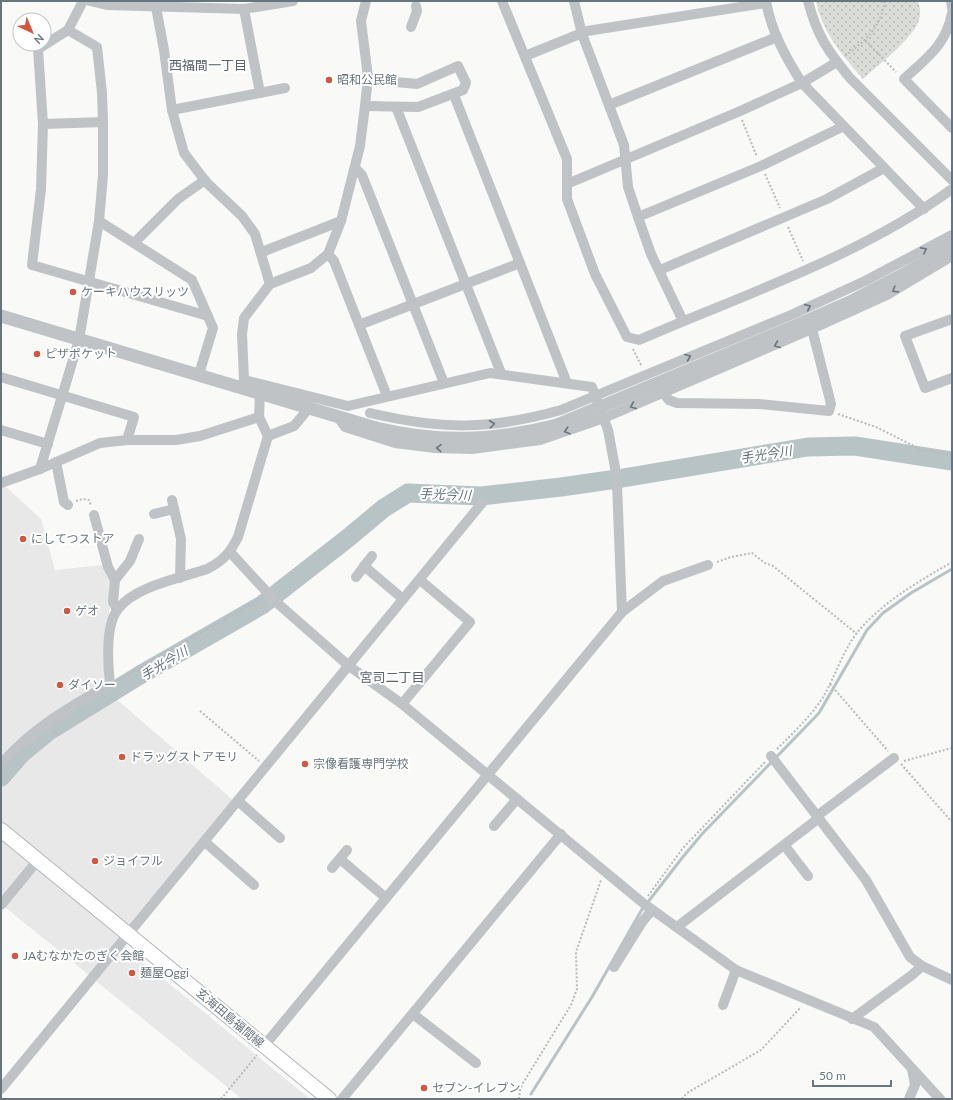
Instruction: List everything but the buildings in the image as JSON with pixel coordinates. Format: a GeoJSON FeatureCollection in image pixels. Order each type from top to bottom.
{"type":"FeatureCollection","features":[{"type":"Feature","properties":{"kind":"main road","name":"玄海田島福間線"},"geometry":{"type":"LineString","coordinates":[[1,830],[330,1099]]}},
{"type":"Feature","properties":{"kind":"street"},"geometry":{"type":"LineString","coordinates":[[83,1],[68,30],[38,49],[43,124],[41,189],[32,265],[208,316]]}},
{"type":"Feature","properties":{"kind":"street"},"geometry":{"type":"LineString","coordinates":[[90,1],[107,5],[156,7],[180,4],[238,6],[293,1]]}},
{"type":"Feature","properties":{"kind":"street"},"geometry":{"type":"LineString","coordinates":[[242,384],[242,334],[244,318],[270,284],[311,268],[328,254],[341,221],[355,168],[365,106],[368,77],[361,21],[366,1]]}},
{"type":"Feature","properties":{"kind":"street"},"geometry":{"type":"LineString","coordinates":[[502,1],[567,159],[568,199],[595,274],[627,337],[639,340],[806,269],[897,226],[952,189]]}},
{"type":"Feature","properties":{"kind":"street"},"geometry":{"type":"LineString","coordinates":[[574,1],[582,34],[624,145],[627,160],[628,187],[638,217],[651,254],[660,270],[683,321]]}},
{"type":"Feature","properties":{"kind":"street"},"geometry":{"type":"LineString","coordinates":[[808,1],[814,24],[824,46],[850,78],[952,180]]}},
{"type":"Feature","properties":{"kind":"street"},"geometry":{"type":"LineString","coordinates":[[951,1],[952,8]]}},
{"type":"Feature","properties":{"kind":"street"},"geometry":{"type":"LineString","coordinates":[[525,56],[587,31],[766,2],[777,37],[788,61],[802,83],[842,127],[924,209]]}},
{"type":"Feature","properties":{"kind":"street"},"geometry":{"type":"LineString","coordinates":[[411,27],[417,11],[416,3]]}},
{"type":"Feature","properties":{"kind":"street"},"geometry":{"type":"LineString","coordinates":[[238,6],[260,93]]}},
{"type":"Feature","properties":{"kind":"street"},"geometry":{"type":"LineString","coordinates":[[156,7],[164,50],[172,110],[184,153],[205,180],[242,216],[255,234],[262,252],[270,284]]}},
{"type":"Feature","properties":{"kind":"street"},"geometry":{"type":"LineString","coordinates":[[952,13],[949,28],[937,49],[904,79],[952,128]]}},
{"type":"Feature","properties":{"kind":"street"},"geometry":{"type":"LineString","coordinates":[[40,469],[80,340],[99,222],[103,175],[102,93],[97,47],[68,30]]}},
{"type":"Feature","properties":{"kind":"street"},"geometry":{"type":"LineString","coordinates":[[609,105],[777,37]]}},
{"type":"Feature","properties":{"kind":"street"},"geometry":{"type":"LineString","coordinates":[[567,184],[738,112],[802,83],[837,62]]}},
{"type":"Feature","properties":{"kind":"street"},"geometry":{"type":"LineString","coordinates":[[365,106],[418,107],[454,95],[463,90],[466,82],[458,66],[417,84],[385,81],[368,77]]}},
{"type":"Feature","properties":{"kind":"street"},"geometry":{"type":"LineString","coordinates":[[172,110],[285,88]]}},
{"type":"Feature","properties":{"kind":"street"},"geometry":{"type":"LineString","coordinates":[[454,95],[567,383]]}},
{"type":"Feature","properties":{"kind":"street"},"geometry":{"type":"LineString","coordinates":[[396,107],[501,373]]}},
{"type":"Feature","properties":{"kind":"street"},"geometry":{"type":"LineString","coordinates":[[944,120],[952,112]]}},
{"type":"Feature","properties":{"kind":"street"},"geometry":{"type":"LineString","coordinates":[[43,124],[103,122]]}},
{"type":"Feature","properties":{"kind":"street"},"geometry":{"type":"LineString","coordinates":[[638,217],[761,166],[842,127]]}},
{"type":"Feature","properties":{"kind":"street"},"geometry":{"type":"LineString","coordinates":[[355,168],[362,175],[444,383]]}},
{"type":"Feature","properties":{"kind":"street"},"geometry":{"type":"LineString","coordinates":[[660,270],[827,198],[884,168]]}},
{"type":"Feature","properties":{"kind":"street"},"geometry":{"type":"LineString","coordinates":[[134,243],[178,199],[205,180]]}},
{"type":"Feature","properties":{"kind":"street"},"geometry":{"type":"LineString","coordinates":[[262,252],[341,221]]}},
{"type":"Feature","properties":{"kind":"street"},"geometry":{"type":"LineString","coordinates":[[99,222],[192,280],[213,328],[199,374]]}},
{"type":"Feature","properties":{"kind":"street"},"geometry":{"type":"LineString","coordinates":[[371,422],[405,421],[458,426],[488,425],[540,416],[561,410],[790,315],[865,281],[952,235]]}},
{"type":"Feature","properties":{"kind":"street"},"geometry":{"type":"LineString","coordinates":[[242,384],[260,393],[338,417],[371,422],[428,438],[496,438],[527,432],[557,425],[850,302],[902,275],[952,246]]}},
{"type":"Feature","properties":{"kind":"street"},"geometry":{"type":"LineString","coordinates":[[328,254],[334,260],[388,396]]}},
{"type":"Feature","properties":{"kind":"street"},"geometry":{"type":"LineString","coordinates":[[338,417],[345,427],[395,443],[435,448],[472,449],[540,440],[604,418],[812,330],[887,295],[952,256]]}},
{"type":"Feature","properties":{"kind":"street"},"geometry":{"type":"LineString","coordinates":[[359,325],[520,263]]}},
{"type":"Feature","properties":{"kind":"street"},"geometry":{"type":"LineString","coordinates":[[1,316],[199,374],[348,406],[490,373],[501,373],[592,387],[608,430],[616,474]]}},
{"type":"Feature","properties":{"kind":"street"},"geometry":{"type":"LineString","coordinates":[[952,319],[905,336],[925,388],[952,378]]}},
{"type":"Feature","properties":{"kind":"street"},"geometry":{"type":"LineString","coordinates":[[649,374],[662,393],[669,400],[677,403],[759,404],[829,411],[831,404],[812,330]]}},
{"type":"Feature","properties":{"kind":"street"},"geometry":{"type":"LineString","coordinates":[[1,377],[134,417],[127,440]]}},
{"type":"Feature","properties":{"kind":"street"},"geometry":{"type":"LineString","coordinates":[[1,764],[46,722],[110,684],[107,655],[112,625],[117,609],[129,599],[143,591],[211,567],[230,552],[238,537],[268,436],[259,417],[260,393]]}},
{"type":"Feature","properties":{"kind":"street"},"geometry":{"type":"LineString","coordinates":[[371,422],[374,399]]}},
{"type":"Feature","properties":{"kind":"street"},"geometry":{"type":"LineString","coordinates":[[268,436],[294,426],[309,408]]}},
{"type":"Feature","properties":{"kind":"street"},"geometry":{"type":"LineString","coordinates":[[1,483],[40,469],[100,443],[127,440],[176,440],[200,436],[259,417]]}},
{"type":"Feature","properties":{"kind":"street"},"geometry":{"type":"LineString","coordinates":[[1,430],[48,444]]}},
{"type":"Feature","properties":{"kind":"street"},"geometry":{"type":"LineString","coordinates":[[56,462],[64,502],[68,504]]}},
{"type":"Feature","properties":{"kind":"street"},"geometry":{"type":"LineString","coordinates":[[617,484],[622,612]]}},
{"type":"Feature","properties":{"kind":"street"},"geometry":{"type":"LineString","coordinates":[[1,1089],[482,504]]}},
{"type":"Feature","properties":{"kind":"street"},"geometry":{"type":"LineString","coordinates":[[154,514],[173,505],[181,539],[180,578]]}},
{"type":"Feature","properties":{"kind":"street"},"geometry":{"type":"LineString","coordinates":[[94,515],[108,567],[115,580]]}},
{"type":"Feature","properties":{"kind":"street"},"geometry":{"type":"LineString","coordinates":[[117,609],[113,602],[115,580],[130,560],[139,538]]}},
{"type":"Feature","properties":{"kind":"street"},"geometry":{"type":"LineString","coordinates":[[230,552],[273,598],[349,666],[402,704],[517,799],[562,834],[642,903],[736,970],[874,1027],[940,1099]]}},
{"type":"Feature","properties":{"kind":"street"},"geometry":{"type":"LineString","coordinates":[[356,577],[372,556]]}},
{"type":"Feature","properties":{"kind":"street"},"geometry":{"type":"LineString","coordinates":[[264,1046],[622,612],[662,581],[708,565]]}},
{"type":"Feature","properties":{"kind":"street"},"geometry":{"type":"LineString","coordinates":[[364,566],[404,599]]}},
{"type":"Feature","properties":{"kind":"street"},"geometry":{"type":"LineString","coordinates":[[402,704],[470,622],[420,580]]}},
{"type":"Feature","properties":{"kind":"street"},"geometry":{"type":"LineString","coordinates":[[771,756],[866,880],[910,957],[922,966],[952,980]]}},
{"type":"Feature","properties":{"kind":"street"},"geometry":{"type":"LineString","coordinates":[[677,927],[785,846],[818,817],[894,758]]}},
{"type":"Feature","properties":{"kind":"street"},"geometry":{"type":"LineString","coordinates":[[494,826],[517,799]]}},
{"type":"Feature","properties":{"kind":"street"},"geometry":{"type":"LineString","coordinates":[[238,802],[280,838]]}},
{"type":"Feature","properties":{"kind":"street"},"geometry":{"type":"LineString","coordinates":[[342,1099],[562,834]]}},
{"type":"Feature","properties":{"kind":"street"},"geometry":{"type":"LineString","coordinates":[[205,842],[254,885]]}},
{"type":"Feature","properties":{"kind":"street"},"geometry":{"type":"LineString","coordinates":[[785,846],[808,876]]}},
{"type":"Feature","properties":{"kind":"street"},"geometry":{"type":"LineString","coordinates":[[332,868],[347,850]]}},
{"type":"Feature","properties":{"kind":"street"},"geometry":{"type":"LineString","coordinates":[[340,859],[386,898]]}},
{"type":"Feature","properties":{"kind":"street"},"geometry":{"type":"LineString","coordinates":[[1,904],[38,860]]}},
{"type":"Feature","properties":{"kind":"street"},"geometry":{"type":"LineString","coordinates":[[614,966],[642,922],[652,910]]}},
{"type":"Feature","properties":{"kind":"street"},"geometry":{"type":"LineString","coordinates":[[852,1019],[922,966]]}},
{"type":"Feature","properties":{"kind":"street"},"geometry":{"type":"LineString","coordinates":[[723,1005],[736,970]]}},
{"type":"Feature","properties":{"kind":"street"},"geometry":{"type":"LineString","coordinates":[[413,1014],[476,1063]]}},
{"type":"Feature","properties":{"kind":"street"},"geometry":{"type":"LineString","coordinates":[[910,1099],[914,1085],[912,1069]]}},
{"type":"Feature","properties":{"kind":"path"},"geometry":{"type":"LineString","coordinates":[[837,62],[874,31],[883,13],[885,1]]}},
{"type":"Feature","properties":{"kind":"path"},"geometry":{"type":"LineString","coordinates":[[865,40],[904,79]]}},
{"type":"Feature","properties":{"kind":"path"},"geometry":{"type":"LineString","coordinates":[[738,112],[806,269]]}},
{"type":"Feature","properties":{"kind":"path"},"geometry":{"type":"LineString","coordinates":[[627,337],[649,374]]}},
{"type":"Feature","properties":{"kind":"path"},"geometry":{"type":"LineString","coordinates":[[829,411],[876,427],[920,449],[952,455]]}},
{"type":"Feature","properties":{"kind":"path"},"geometry":{"type":"LineString","coordinates":[[68,504],[84,499],[89,500],[94,515]]}},
{"type":"Feature","properties":{"kind":"path"},"geometry":{"type":"LineString","coordinates":[[708,565],[731,557],[752,553],[773,566],[857,634]]}},
{"type":"Feature","properties":{"kind":"path"},"geometry":{"type":"LineString","coordinates":[[642,903],[683,848],[725,802],[808,718],[830,684],[850,641],[892,599],[952,562]]}},
{"type":"Feature","properties":{"kind":"path"},"geometry":{"type":"LineString","coordinates":[[110,684],[273,598]]}},
{"type":"Feature","properties":{"kind":"path"},"geometry":{"type":"LineString","coordinates":[[830,684],[894,758]]}},
{"type":"Feature","properties":{"kind":"path"},"geometry":{"type":"LineString","coordinates":[[200,711],[266,767]]}},
{"type":"Feature","properties":{"kind":"path"},"geometry":{"type":"LineString","coordinates":[[952,748],[899,762],[952,822]]}},
{"type":"Feature","properties":{"kind":"path"},"geometry":{"type":"LineString","coordinates":[[519,1099],[520,1090],[571,1005],[577,989],[576,952],[604,871]]}},
{"type":"Feature","properties":{"kind":"path"},"geometry":{"type":"LineString","coordinates":[[682,1099],[687,1093],[761,1050],[808,999]]}},
{"type":"Feature","properties":{"kind":"path"},"geometry":{"type":"LineString","coordinates":[[221,1099],[264,1046]]}},
{"type":"Feature","properties":{"kind":"shaded area"},"geometry":{"type":"Polygon","coordinates":[[[816,1],[918,1],[920,17],[910,36],[863,79],[834,43],[823,23],[816,1]]]}},
{"type":"Feature","properties":{"kind":"shaded area"},"geometry":{"type":"Polygon","coordinates":[[[1,486],[6,487],[41,519],[55,570],[103,565],[112,583],[105,651],[104,683],[107,691],[233,800],[117,941],[310,1099],[242,1099],[1,904],[1,486]]]}},
{"type":"Feature","properties":{"kind":"waterway","name":"手光今川"},"geometry":{"type":"LineString","coordinates":[[1,777],[21,754],[49,731],[140,675],[262,605],[384,508],[408,493],[481,496],[561,487],[808,447],[855,446],[952,461]]}},
{"type":"Feature","properties":{"kind":"waterway"},"geometry":{"type":"LineString","coordinates":[[531,1094],[592,997],[641,911],[682,858],[702,834],[819,713],[867,630],[883,613],[911,593],[952,569]]}},
{"type":"Feature","properties":{"kind":"place","name":"昭和公民館"},"geometry":{"type":"Point","coordinates":[329,80]}},
{"type":"Feature","properties":{"kind":"place","name":"ケーキハウスリッツ"},"geometry":{"type":"Point","coordinates":[73,292]}},
{"type":"Feature","properties":{"kind":"place","name":"ピザポケット"},"geometry":{"type":"Point","coordinates":[37,354]}},
{"type":"Feature","properties":{"kind":"place","name":"にしてつストア"},"geometry":{"type":"Point","coordinates":[23,539]}},
{"type":"Feature","properties":{"kind":"place","name":"ゲオ"},"geometry":{"type":"Point","coordinates":[67,611]}},
{"type":"Feature","properties":{"kind":"place","name":"ダイソー"},"geometry":{"type":"Point","coordinates":[60,685]}},
{"type":"Feature","properties":{"kind":"place","name":"ドラッグストアモリ"},"geometry":{"type":"Point","coordinates":[122,757]}},
{"type":"Feature","properties":{"kind":"place","name":"宗像看護専門学校"},"geometry":{"type":"Point","coordinates":[305,764]}},
{"type":"Feature","properties":{"kind":"place","name":"ジョイフル"},"geometry":{"type":"Point","coordinates":[95,861]}},
{"type":"Feature","properties":{"kind":"place","name":"JAむなかたのぎく会館"},"geometry":{"type":"Point","coordinates":[15,956]}},
{"type":"Feature","properties":{"kind":"place","name":"麺屋Oggi"},"geometry":{"type":"Point","coordinates":[132,973]}},
{"type":"Feature","properties":{"kind":"place","name":"セブン-イレブン"},"geometry":{"type":"Point","coordinates":[424,1088]}},
{"type":"Feature","properties":{"kind":"district","name":"西福間一丁目"},"geometry":{"type":"Point","coordinates":[208,65]}},
{"type":"Feature","properties":{"kind":"district","name":"宮司二丁目"},"geometry":{"type":"Point","coordinates":[392,677]}}]}
